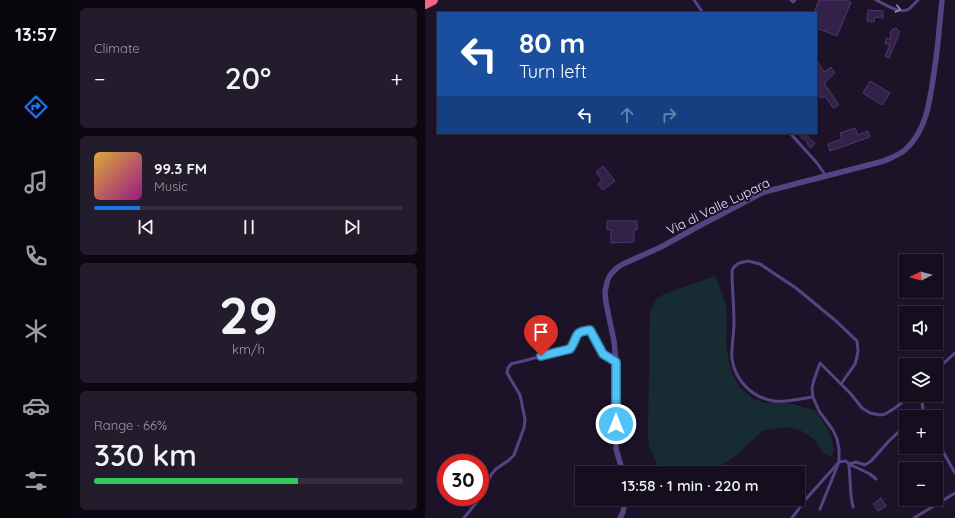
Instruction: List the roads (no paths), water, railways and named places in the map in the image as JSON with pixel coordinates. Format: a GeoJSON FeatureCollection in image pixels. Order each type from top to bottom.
{"type":"FeatureCollection","features":[{"type":"Feature","properties":{"kind":"highway"},"geometry":{"type":"LineString","coordinates":[[425,4],[433,0]]}},
{"type":"Feature","properties":{"kind":"street","name":"Via di Valle Lupara"},"geometry":{"type":"LineString","coordinates":[[621,466],[616,449],[616,362],[614,341],[605,292],[610,275],[623,264],[661,246],[760,194],[893,158],[907,149],[923,126],[930,96],[942,0]]}},
{"type":"Feature","properties":{"kind":"street"},"geometry":{"type":"LineString","coordinates":[[620,518],[624,506]]}},
{"type":"Feature","properties":{"kind":"lane"},"geometry":{"type":"LineString","coordinates":[[694,0],[702,12]]}},
{"type":"Feature","properties":{"kind":"lane"},"geometry":{"type":"LineString","coordinates":[[791,0],[793,2],[795,0]]}},
{"type":"Feature","properties":{"kind":"lane"},"geometry":{"type":"LineString","coordinates":[[876,0],[900,11],[908,9],[918,0]]}},
{"type":"Feature","properties":{"kind":"lane"},"geometry":{"type":"LineString","coordinates":[[791,134],[817,163],[826,176]]}},
{"type":"Feature","properties":{"kind":"lane"},"geometry":{"type":"LineString","coordinates":[[813,397],[775,402],[753,394],[736,374],[732,353],[734,324],[732,271],[734,266],[739,263],[748,261],[760,264],[796,288],[836,321],[857,341],[858,350],[855,364],[841,384]]}},
{"type":"Feature","properties":{"kind":"lane"},"geometry":{"type":"LineString","coordinates":[[464,518],[480,498],[491,475],[514,455],[523,428],[525,419],[520,395],[507,373],[511,364],[570,349],[577,334],[590,330],[603,354],[616,362]]}},
{"type":"Feature","properties":{"kind":"lane"},"geometry":{"type":"LineString","coordinates":[[943,364],[955,353]]}},
{"type":"Feature","properties":{"kind":"lane"},"geometry":{"type":"LineString","coordinates":[[820,509],[839,462],[837,439],[833,430],[819,411],[813,397],[812,388],[821,363],[861,408],[869,413],[880,415],[885,414],[902,402]]}},
{"type":"Feature","properties":{"kind":"lane"},"geometry":{"type":"LineString","coordinates":[[849,464],[856,462],[865,465],[871,461],[889,440],[899,431]]}},
{"type":"Feature","properties":{"kind":"lane"},"geometry":{"type":"LineString","coordinates":[[943,452],[955,473]]}},
{"type":"Feature","properties":{"kind":"lane"},"geometry":{"type":"LineString","coordinates":[[792,518],[806,499],[839,462],[845,461],[870,474],[876,479]]}},
{"type":"Feature","properties":{"kind":"lane"},"geometry":{"type":"LineString","coordinates":[[849,464],[853,507]]}},
{"type":"Feature","properties":{"kind":"lane"},"geometry":{"type":"LineString","coordinates":[[914,518],[955,492]]}}]}
